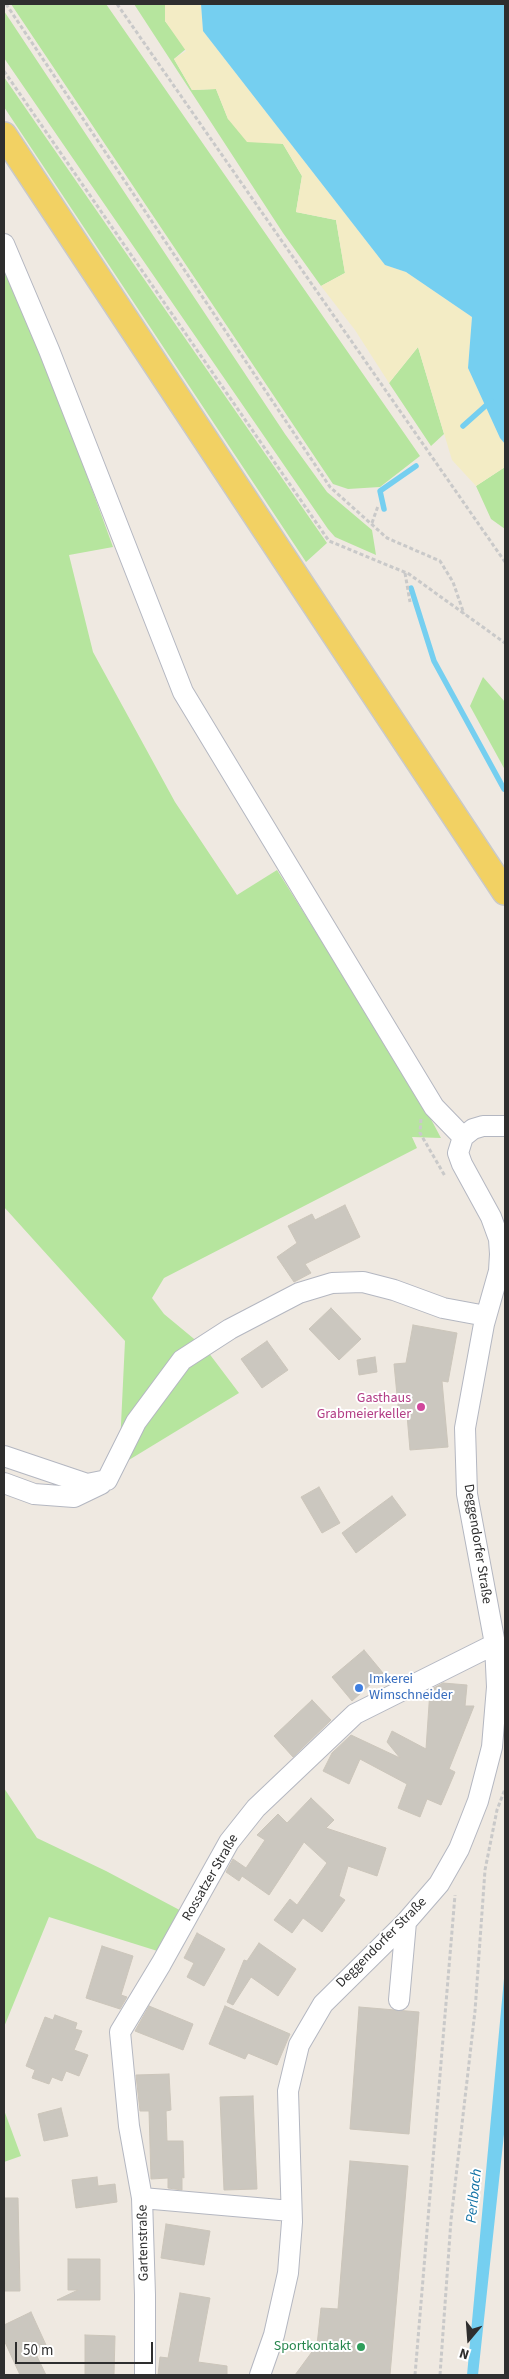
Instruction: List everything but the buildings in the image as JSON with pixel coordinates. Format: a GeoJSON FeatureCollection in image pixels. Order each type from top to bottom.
{"type":"FeatureCollection","features":[{"type":"Feature","properties":{"kind":"main road"},"geometry":{"type":"LineString","coordinates":[[4,135],[505,892]]}},
{"type":"Feature","properties":{"kind":"street"},"geometry":{"type":"LineString","coordinates":[[4,244],[49,350],[183,692],[434,1107],[463,1137],[473,1129],[483,1126],[505,1126]]}},
{"type":"Feature","properties":{"kind":"street","name":"Deggendorfer Straße"},"geometry":{"type":"LineString","coordinates":[[260,2375],[274,2335],[288,2273],[291,2212],[288,2091],[299,2045],[323,2004],[406,1922],[439,1884],[459,1849],[478,1801],[492,1747],[496,1687],[495,1644],[467,1494],[465,1428],[486,1316],[499,1271],[499,1239],[491,1217],[458,1153],[463,1137]]}},
{"type":"Feature","properties":{"kind":"street"},"geometry":{"type":"LineString","coordinates":[[4,1483],[34,1494],[74,1497],[107,1480],[136,1422],[182,1360],[230,1329],[299,1293],[332,1283],[363,1282],[394,1290],[443,1308],[486,1316]]}},
{"type":"Feature","properties":{"kind":"street"},"geometry":{"type":"LineString","coordinates":[[4,1456],[87,1484],[107,1480]]}},
{"type":"Feature","properties":{"kind":"street","name":"Rossatzer Straße"},"geometry":{"type":"LineString","coordinates":[[142,2198],[129,2126],[120,2032],[161,1964],[229,1842],[256,1808],[356,1714],[495,1644]]}},
{"type":"Feature","properties":{"kind":"street"},"geometry":{"type":"LineString","coordinates":[[398,2000],[406,1922]]}},
{"type":"Feature","properties":{"kind":"street","name":"Gartenstraße"},"geometry":{"type":"LineString","coordinates":[[145,2375],[142,2198],[291,2212]]}},
{"type":"Feature","properties":{"kind":"path"},"geometry":{"type":"LineString","coordinates":[[6,4],[330,487],[372,522],[387,538],[440,561],[453,582],[464,615]]}},
{"type":"Feature","properties":{"kind":"path"},"geometry":{"type":"LineString","coordinates":[[118,4],[505,562]]}},
{"type":"Feature","properties":{"kind":"path"},"geometry":{"type":"LineString","coordinates":[[4,71],[329,541],[405,572],[505,643]]}},
{"type":"Feature","properties":{"kind":"path"},"geometry":{"type":"LineString","coordinates":[[372,522],[378,506]]}},
{"type":"Feature","properties":{"kind":"path"},"geometry":{"type":"LineString","coordinates":[[405,572],[410,602]]}},
{"type":"Feature","properties":{"kind":"path"},"geometry":{"type":"LineString","coordinates":[[440,2375],[451,2220],[475,2011],[485,1870],[497,1810],[505,1790]]}},
{"type":"Feature","properties":{"kind":"path"},"geometry":{"type":"LineString","coordinates":[[415,2375],[455,1888]]}},
{"type":"Feature","properties":{"kind":"green space"},"geometry":{"type":"Polygon","coordinates":[[[11,4],[106,4],[420,456],[380,487],[348,489],[333,484],[11,4]]]}},
{"type":"Feature","properties":{"kind":"green space"},"geometry":{"type":"Polygon","coordinates":[[[134,4],[165,4],[165,21],[187,48],[174,59],[192,90],[216,89],[228,119],[283,144],[302,176],[296,212],[336,220],[345,273],[321,286],[283,233],[134,4]]]}},
{"type":"Feature","properties":{"kind":"green space"},"geometry":{"type":"Polygon","coordinates":[[[4,11],[285,434],[327,492],[372,530],[376,555],[335,537],[328,529],[4,58],[4,11]]]}},
{"type":"Feature","properties":{"kind":"green space"},"geometry":{"type":"Polygon","coordinates":[[[4,77],[327,543],[306,562],[4,107],[4,77]]]}},
{"type":"Feature","properties":{"kind":"green space"},"geometry":{"type":"Polygon","coordinates":[[[4,264],[41,349],[113,547],[69,555],[93,652],[175,802],[237,895],[277,870],[417,1093],[441,1138],[412,1137],[417,1148],[164,1278],[152,1298],[164,1314],[205,1348],[239,1393],[119,1466],[125,1341],[4,1207],[4,264]]]}},
{"type":"Feature","properties":{"kind":"green space"},"geometry":{"type":"Polygon","coordinates":[[[418,347],[444,434],[431,446],[389,383],[418,347]]]}},
{"type":"Feature","properties":{"kind":"green space"},"geometry":{"type":"Polygon","coordinates":[[[505,467],[505,529],[491,519],[476,486],[505,467]]]}},
{"type":"Feature","properties":{"kind":"green space"},"geometry":{"type":"Polygon","coordinates":[[[483,677],[505,702],[505,770],[470,706],[483,677]]]}},
{"type":"Feature","properties":{"kind":"green space"},"geometry":{"type":"Polygon","coordinates":[[[4,1788],[37,1838],[106,1871],[189,1915],[167,1954],[49,1917],[4,2027],[4,1788]]]}},
{"type":"Feature","properties":{"kind":"green space"},"geometry":{"type":"Polygon","coordinates":[[[4,2110],[21,2156],[4,2162],[4,2110]]]}},
{"type":"Feature","properties":{"kind":"sand"},"geometry":{"type":"Polygon","coordinates":[[[165,4],[201,4],[203,31],[385,265],[406,272],[472,317],[468,368],[500,438],[505,444],[505,467],[476,486],[452,460],[418,347],[389,383],[355,330],[321,286],[345,273],[336,220],[296,212],[302,176],[283,144],[247,142],[228,119],[216,89],[192,90],[174,59],[186,51],[165,21],[165,4]]]}},
{"type":"Feature","properties":{"kind":"water"},"geometry":{"type":"Polygon","coordinates":[[[201,4],[505,4],[505,444],[500,438],[468,368],[472,317],[406,272],[385,265],[203,31],[201,4]]]}},
{"type":"Feature","properties":{"kind":"water"},"geometry":{"type":"Polygon","coordinates":[[[505,1968],[505,2125],[478,2375],[467,2375],[505,1968]]]}},
{"type":"Feature","properties":{"kind":"waterway"},"geometry":{"type":"LineString","coordinates":[[463,426],[491,401]]}},
{"type":"Feature","properties":{"kind":"waterway"},"geometry":{"type":"LineString","coordinates":[[384,509],[380,491],[416,466]]}},
{"type":"Feature","properties":{"kind":"waterway"},"geometry":{"type":"LineString","coordinates":[[411,588],[434,661],[504,789]]}},
{"type":"Feature","properties":{"kind":"place","name":"Gasthaus Grabmeierkeller"},"geometry":{"type":"Point","coordinates":[421,1407]}},
{"type":"Feature","properties":{"kind":"place","name":"Imkerei Wimschneider"},"geometry":{"type":"Point","coordinates":[359,1688]}},
{"type":"Feature","properties":{"kind":"place","name":"Sportkontakt"},"geometry":{"type":"Point","coordinates":[361,2347]}},
{"type":"Feature","properties":{"kind":"water label","name":"Perlbach"},"geometry":{"type":"Point","coordinates":[475,2196]}}]}
